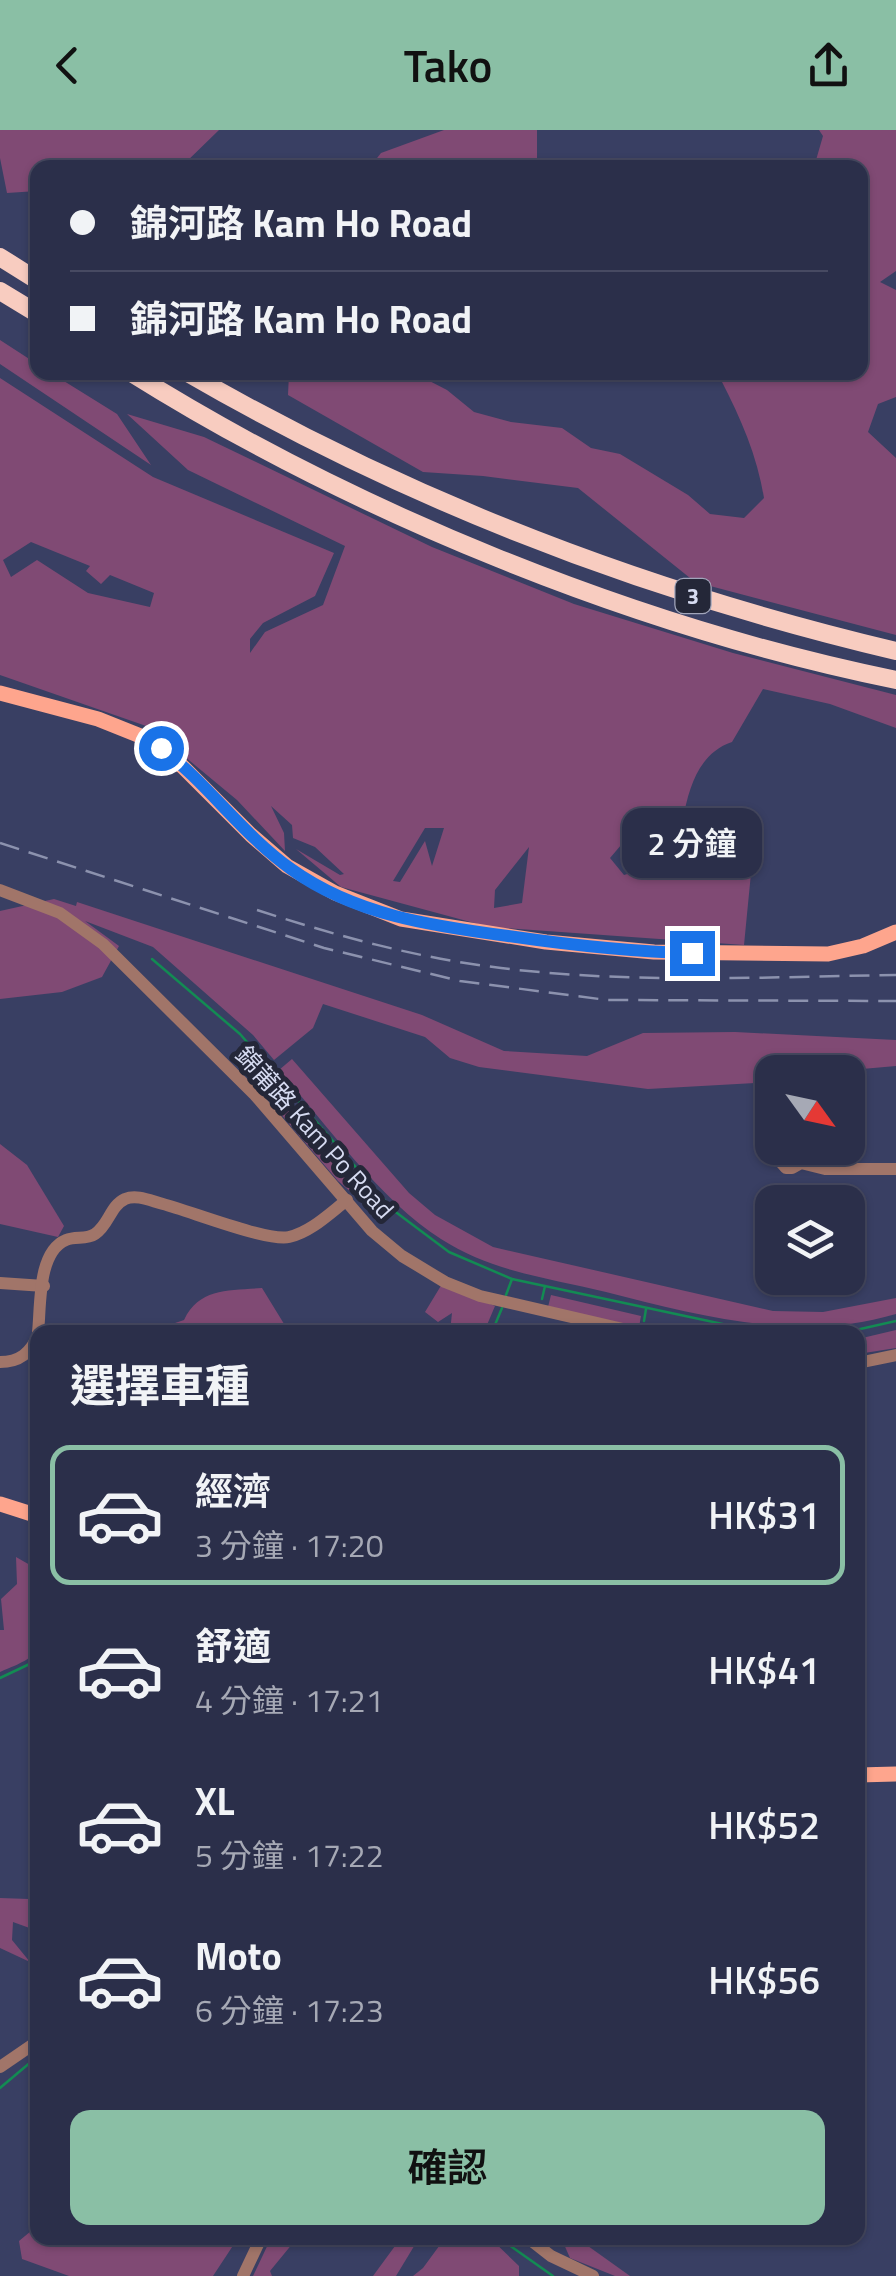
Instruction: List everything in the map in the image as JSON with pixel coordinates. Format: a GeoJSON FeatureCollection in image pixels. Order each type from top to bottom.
{"type":"FeatureCollection","features":[{"type":"Feature","properties":{"kind":"highway"},"geometry":{"type":"LineString","coordinates":[[0,257],[30,276]]}},
{"type":"Feature","properties":{"kind":"highway"},"geometry":{"type":"LineString","coordinates":[[0,291],[30,309]]}},
{"type":"Feature","properties":{"kind":"highway","name":"3"},"geometry":{"type":"LineString","coordinates":[[145,380],[321,477],[485,551],[708,630],[896,680]]}},
{"type":"Feature","properties":{"kind":"highway","name":"3"},"geometry":{"type":"LineString","coordinates":[[201,380],[336,453],[496,525],[702,599],[896,651]]}},
{"type":"Feature","properties":{"kind":"main road"},"geometry":{"type":"LineString","coordinates":[[0,693],[98,719],[150,742],[182,766],[251,836],[287,866],[335,893],[401,919],[578,946],[654,952],[828,954],[864,946],[896,932]]}},
{"type":"Feature","properties":{"kind":"main road"},"geometry":{"type":"LineString","coordinates":[[0,1504],[30,1513]]}},
{"type":"Feature","properties":{"kind":"main road"},"geometry":{"type":"LineString","coordinates":[[865,1775],[896,1774]]}},
{"type":"Feature","properties":{"kind":"street","name":"錦莆路 Kam Po Road"},"geometry":{"type":"LineString","coordinates":[[0,890],[44,906],[93,935],[255,1095],[387,1244],[462,1290],[607,1325]]}},
{"type":"Feature","properties":{"kind":"street"},"geometry":{"type":"LineString","coordinates":[[811,1165],[825,1169],[896,1169]]}},
{"type":"Feature","properties":{"kind":"street"},"geometry":{"type":"LineString","coordinates":[[39,1325],[47,1263],[56,1247],[98,1232],[118,1204],[130,1198],[195,1212],[260,1236],[284,1238],[312,1226],[347,1200]]}},
{"type":"Feature","properties":{"kind":"street"},"geometry":{"type":"LineString","coordinates":[[0,1283],[44,1286]]}},
{"type":"Feature","properties":{"kind":"street"},"geometry":{"type":"LineString","coordinates":[[0,1362],[24,1356],[30,1347]]}},
{"type":"Feature","properties":{"kind":"street"},"geometry":{"type":"LineString","coordinates":[[865,1362],[896,1356]]}},
{"type":"Feature","properties":{"kind":"street"},"geometry":{"type":"LineString","coordinates":[[0,2067],[30,2046]]}},
{"type":"Feature","properties":{"kind":"street"},"geometry":{"type":"LineString","coordinates":[[243,2276],[258,2245]]}},
{"type":"Feature","properties":{"kind":"street"},"geometry":{"type":"LineString","coordinates":[[537,2245],[593,2276]]}},
{"type":"Feature","properties":{"kind":"shaded area"},"geometry":{"type":"Polygon","coordinates":[[[0,130],[219,130],[188,160],[30,160],[30,191],[7,193],[0,158],[0,130]]]}},
{"type":"Feature","properties":{"kind":"shaded area"},"geometry":{"type":"Polygon","coordinates":[[[444,130],[537,130],[537,160],[376,160],[381,153],[444,130]]]}},
{"type":"Feature","properties":{"kind":"shaded area"},"geometry":{"type":"Polygon","coordinates":[[[819,130],[896,130],[896,271],[880,282],[896,290],[896,397],[878,404],[868,432],[896,458],[896,635],[695,582],[578,488],[423,472],[288,395],[289,380],[428,380],[474,412],[511,422],[562,428],[591,448],[620,454],[688,495],[710,514],[744,518],[764,498],[753,452],[721,380],[868,380],[868,160],[816,160],[823,136],[819,130]]]}},
{"type":"Feature","properties":{"kind":"shaded area"},"geometry":{"type":"Polygon","coordinates":[[[0,340],[30,359],[30,380],[62,380],[117,414],[151,465],[0,364],[0,340]]]}},
{"type":"Feature","properties":{"kind":"shaded area"},"geometry":{"type":"Polygon","coordinates":[[[0,378],[153,477],[334,553],[315,596],[263,623],[250,639],[250,653],[265,632],[323,605],[345,546],[188,470],[127,414],[204,437],[432,547],[574,604],[733,653],[896,695],[896,728],[830,704],[763,689],[732,742],[711,754],[697,773],[683,819],[633,831],[610,858],[624,875],[670,861],[752,863],[744,945],[489,927],[341,887],[296,849],[344,874],[315,847],[293,838],[292,825],[271,806],[284,833],[285,851],[237,800],[149,727],[0,675],[0,378]],[[31,542],[3,560],[11,577],[37,560],[88,593],[150,607],[154,593],[110,575],[101,584],[86,571],[90,566],[31,542]],[[425,828],[393,881],[400,882],[425,841],[432,866],[444,828],[425,828]],[[529,847],[495,890],[494,908],[522,903],[529,847]]]}},
{"type":"Feature","properties":{"kind":"shaded area"},"geometry":{"type":"Polygon","coordinates":[[[54,899],[76,906],[77,902],[422,1015],[504,1051],[587,1056],[643,1033],[735,1032],[896,1040],[896,1066],[865,1069],[865,1055],[755,1055],[755,1083],[648,1089],[479,1067],[450,1058],[425,1037],[323,1004],[313,1028],[274,1060],[253,1035],[153,947],[85,921],[119,946],[102,977],[62,992],[0,999],[0,911],[54,899]]]}},
{"type":"Feature","properties":{"kind":"shaded area"},"geometry":{"type":"Polygon","coordinates":[[[292,1059],[409,1193],[435,1215],[493,1247],[773,1311],[823,1312],[896,1298],[896,1314],[832,1325],[750,1323],[542,1278],[480,1259],[441,1239],[397,1204],[279,1070],[292,1059]]]}},
{"type":"Feature","properties":{"kind":"shaded area"},"geometry":{"type":"Polygon","coordinates":[[[272,1083],[366,1190],[358,1198],[338,1181],[262,1092],[272,1083]]]}},
{"type":"Feature","properties":{"kind":"shaded area"},"geometry":{"type":"Polygon","coordinates":[[[0,1144],[27,1165],[64,1226],[58,1237],[0,1224],[0,1144]]]}},
{"type":"Feature","properties":{"kind":"shaded area"},"geometry":{"type":"Polygon","coordinates":[[[442,1284],[495,1306],[487,1325],[451,1325],[452,1313],[438,1322],[425,1312],[442,1284]]]}},
{"type":"Feature","properties":{"kind":"shaded area"},"geometry":{"type":"Polygon","coordinates":[[[262,1288],[285,1325],[169,1325],[184,1320],[207,1296],[262,1288]]]}},
{"type":"Feature","properties":{"kind":"shaded area"},"geometry":{"type":"Polygon","coordinates":[[[551,1295],[641,1316],[639,1325],[630,1325],[548,1307],[551,1295]]]}},
{"type":"Feature","properties":{"kind":"shaded area"},"geometry":{"type":"Polygon","coordinates":[[[896,1330],[896,1348],[865,1353],[865,1337],[896,1330]]]}},
{"type":"Feature","properties":{"kind":"shaded area"},"geometry":{"type":"Polygon","coordinates":[[[16,1557],[30,1565],[30,1657],[0,1672],[0,1630],[4,1630],[1,1599],[17,1584],[16,1557]]]}},
{"type":"Feature","properties":{"kind":"shaded area"},"geometry":{"type":"Polygon","coordinates":[[[0,1898],[29,1899],[30,1928],[13,1922],[12,1940],[30,1962],[0,1948],[0,1898]]]}},
{"type":"Feature","properties":{"kind":"shaded area"},"geometry":{"type":"Polygon","coordinates":[[[30,2232],[30,2245],[233,2245],[213,2276],[69,2276],[22,2259],[19,2241],[30,2232]]]}},
{"type":"Feature","properties":{"kind":"shaded area"},"geometry":{"type":"Polygon","coordinates":[[[268,2245],[291,2245],[270,2271],[272,2276],[253,2276],[268,2245]]]}},
{"type":"Feature","properties":{"kind":"shaded area"},"geometry":{"type":"Polygon","coordinates":[[[415,2245],[396,2276],[373,2276],[395,2246],[415,2245]]]}},
{"type":"Feature","properties":{"kind":"shaded area"},"geometry":{"type":"Polygon","coordinates":[[[440,2245],[497,2245],[519,2266],[519,2276],[413,2276],[440,2245]]]}},
{"type":"Feature","properties":{"kind":"shaded area"},"geometry":{"type":"Polygon","coordinates":[[[564,2245],[588,2246],[630,2276],[615,2276],[570,2258],[564,2245]]]}},
{"type":"Feature","properties":{"kind":"waterway"},"geometry":{"type":"LineString","coordinates":[[152,959],[240,1034],[393,1210],[449,1252],[512,1279],[727,1325]]}},
{"type":"Feature","properties":{"kind":"waterway"},"geometry":{"type":"LineString","coordinates":[[506,1295],[512,1279]]}},
{"type":"Feature","properties":{"kind":"waterway"},"geometry":{"type":"LineString","coordinates":[[542,1299],[545,1286]]}},
{"type":"Feature","properties":{"kind":"waterway"},"geometry":{"type":"LineString","coordinates":[[495,1325],[502,1308]]}},
{"type":"Feature","properties":{"kind":"waterway"},"geometry":{"type":"LineString","coordinates":[[644,1321],[646,1309]]}},
{"type":"Feature","properties":{"kind":"waterway"},"geometry":{"type":"LineString","coordinates":[[865,1328],[896,1321]]}},
{"type":"Feature","properties":{"kind":"waterway"},"geometry":{"type":"LineString","coordinates":[[0,1678],[30,1664]]}},
{"type":"Feature","properties":{"kind":"waterway"},"geometry":{"type":"LineString","coordinates":[[0,2088],[30,2063]]}},
{"type":"Feature","properties":{"kind":"waterway"},"geometry":{"type":"LineString","coordinates":[[509,2245],[553,2276]]}},
{"type":"Feature","properties":{"kind":"railway"},"geometry":{"type":"LineString","coordinates":[[0,843],[324,948],[460,981],[607,1000],[896,1001]]}},
{"type":"Feature","properties":{"kind":"railway"},"geometry":{"type":"LineString","coordinates":[[257,910],[378,945],[439,958],[550,973],[649,978],[896,975]]}},
{"type":"Feature","properties":{"kind":"route"},"geometry":{"type":"LineString","coordinates":[[161,748],[287,866],[318,885],[386,915],[429,925],[578,946],[692,953]]}}]}
